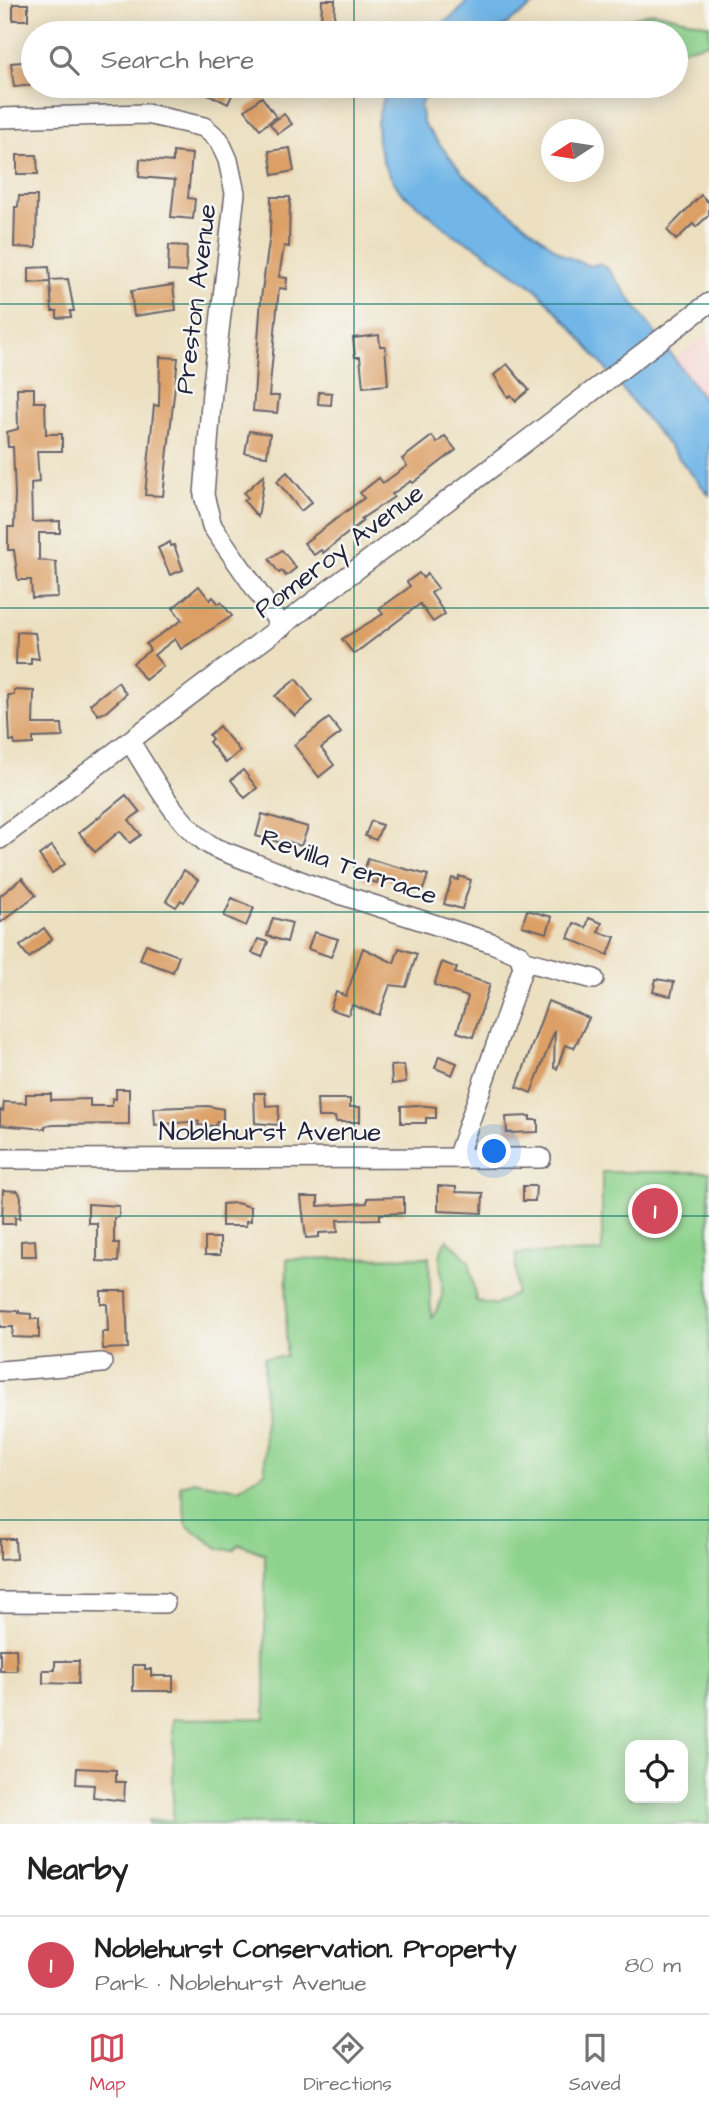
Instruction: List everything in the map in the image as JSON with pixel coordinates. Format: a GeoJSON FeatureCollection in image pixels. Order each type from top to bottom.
{"type":"FeatureCollection","features":[{"type":"Feature","properties":{"kind":"street","name":"Preston Avenue"},"geometry":{"type":"LineString","coordinates":[[0,118],[148,114],[204,127],[219,140],[228,160],[235,193],[212,392],[204,495],[212,526],[282,627]]}},
{"type":"Feature","properties":{"kind":"street","name":"Pomeroy Avenue"},"geometry":{"type":"LineString","coordinates":[[0,839],[709,303]]}},
{"type":"Feature","properties":{"kind":"street","name":"Revilla Terrace"},"geometry":{"type":"LineString","coordinates":[[130,742],[174,809],[202,841],[311,885],[492,943],[520,955],[521,960],[594,979]]}},
{"type":"Feature","properties":{"kind":"street"},"geometry":{"type":"LineString","coordinates":[[457,1158],[523,967],[521,960]]}},
{"type":"Feature","properties":{"kind":"street","name":"Noblehurst Avenue"},"geometry":{"type":"LineString","coordinates":[[0,1159],[541,1158]]}},
{"type":"Feature","properties":{"kind":"street"},"geometry":{"type":"LineString","coordinates":[[0,1371],[102,1363]]}},
{"type":"Feature","properties":{"kind":"street"},"geometry":{"type":"LineString","coordinates":[[0,1602],[165,1603]]}},
{"type":"Feature","properties":{"kind":"shaded area"},"geometry":{"type":"Polygon","coordinates":[[[709,333],[709,406],[674,360],[709,333]]]}},
{"type":"Feature","properties":{"kind":"green space"},"geometry":{"type":"Polygon","coordinates":[[[654,12],[709,25],[709,43],[688,48],[688,21],[618,21],[654,12]]]}},
{"type":"Feature","properties":{"kind":"green space"},"geometry":{"type":"Polygon","coordinates":[[[602,1172],[709,1172],[709,1824],[148,1824],[148,1821],[173,1820],[173,1719],[265,1718],[265,1554],[239,1544],[234,1550],[220,1549],[187,1526],[180,1486],[193,1481],[238,1489],[265,1472],[264,1357],[286,1357],[287,1259],[429,1257],[431,1317],[442,1298],[440,1257],[447,1239],[469,1261],[476,1301],[496,1305],[516,1293],[516,1254],[602,1252],[602,1172]]]}},
{"type":"Feature","properties":{"kind":"water"},"geometry":{"type":"Polygon","coordinates":[[[468,0],[541,0],[511,21],[446,21],[468,0]]]}},
{"type":"Feature","properties":{"kind":"water"},"geometry":{"type":"Polygon","coordinates":[[[384,98],[424,98],[420,106],[423,123],[464,175],[563,255],[589,266],[599,264],[608,269],[709,406],[709,495],[573,329],[537,290],[474,245],[455,236],[399,190],[384,165],[378,143],[377,121],[384,98]]]}},
{"type":"Feature","properties":{"kind":"building"},"geometry":{"type":"Polygon","coordinates":[[[322,0],[335,0],[334,21],[321,21],[322,0]]]}},
{"type":"Feature","properties":{"kind":"building"},"geometry":{"type":"Polygon","coordinates":[[[13,4],[28,4],[28,20],[13,20],[13,4]]]}},
{"type":"Feature","properties":{"kind":"building"},"geometry":{"type":"Polygon","coordinates":[[[21,62],[21,86],[14,87],[11,63],[21,62]]]}},
{"type":"Feature","properties":{"kind":"building"},"geometry":{"type":"Polygon","coordinates":[[[216,98],[231,98],[228,104],[216,98]]]}},
{"type":"Feature","properties":{"kind":"building"},"geometry":{"type":"Polygon","coordinates":[[[263,98],[276,117],[260,129],[245,110],[263,98]]]}},
{"type":"Feature","properties":{"kind":"building"},"geometry":{"type":"Polygon","coordinates":[[[284,114],[292,124],[278,134],[270,124],[284,114]]]}},
{"type":"Feature","properties":{"kind":"building"},"geometry":{"type":"Polygon","coordinates":[[[290,148],[294,171],[273,175],[269,151],[290,148]]]}},
{"type":"Feature","properties":{"kind":"building"},"geometry":{"type":"Polygon","coordinates":[[[173,152],[192,154],[188,198],[195,199],[193,219],[171,217],[175,180],[139,177],[140,159],[173,162],[173,152]]]}},
{"type":"Feature","properties":{"kind":"building"},"geometry":{"type":"Polygon","coordinates":[[[17,155],[37,155],[38,174],[17,174],[17,155]]]}},
{"type":"Feature","properties":{"kind":"building"},"geometry":{"type":"Polygon","coordinates":[[[701,195],[709,203],[709,215],[696,227],[693,224],[676,240],[667,230],[701,195]]]}},
{"type":"Feature","properties":{"kind":"building"},"geometry":{"type":"Polygon","coordinates":[[[19,196],[37,196],[36,248],[14,247],[15,207],[18,207],[19,196]]]}},
{"type":"Feature","properties":{"kind":"building"},"geometry":{"type":"Polygon","coordinates":[[[271,197],[290,197],[289,247],[284,246],[279,277],[287,278],[286,289],[279,288],[269,396],[279,396],[277,413],[253,411],[261,298],[270,235],[271,197]]]}},
{"type":"Feature","properties":{"kind":"building"},"geometry":{"type":"Polygon","coordinates":[[[169,245],[187,246],[186,272],[168,271],[169,245]]]}},
{"type":"Feature","properties":{"kind":"building"},"geometry":{"type":"Polygon","coordinates":[[[49,267],[50,280],[68,279],[74,311],[70,311],[71,317],[57,318],[57,311],[52,311],[50,282],[29,283],[29,268],[49,267]]]}},
{"type":"Feature","properties":{"kind":"building"},"geometry":{"type":"Polygon","coordinates":[[[173,285],[176,310],[134,316],[131,291],[173,285]]]}},
{"type":"Feature","properties":{"kind":"building"},"geometry":{"type":"Polygon","coordinates":[[[379,335],[380,346],[385,346],[388,385],[363,387],[360,357],[355,357],[353,338],[379,335]]]}},
{"type":"Feature","properties":{"kind":"building"},"geometry":{"type":"Polygon","coordinates":[[[160,357],[178,358],[163,496],[145,495],[154,405],[159,406],[160,357]]]}},
{"type":"Feature","properties":{"kind":"building"},"geometry":{"type":"Polygon","coordinates":[[[507,364],[529,390],[516,401],[511,395],[508,397],[494,375],[507,364]]]}},
{"type":"Feature","properties":{"kind":"building"},"geometry":{"type":"Polygon","coordinates":[[[17,388],[34,388],[34,402],[45,402],[46,434],[62,434],[62,451],[37,451],[39,482],[31,483],[32,522],[60,521],[60,533],[39,533],[39,560],[56,562],[58,597],[32,598],[31,580],[18,580],[14,550],[8,550],[8,527],[14,527],[15,494],[13,447],[8,447],[7,432],[18,429],[17,388]]]}},
{"type":"Feature","properties":{"kind":"building"},"geometry":{"type":"Polygon","coordinates":[[[319,392],[332,393],[331,405],[318,404],[319,392]]]}},
{"type":"Feature","properties":{"kind":"building"},"geometry":{"type":"Polygon","coordinates":[[[249,431],[270,434],[267,456],[245,453],[249,431]]]}},
{"type":"Feature","properties":{"kind":"building"},"geometry":{"type":"Polygon","coordinates":[[[432,436],[437,443],[445,436],[456,450],[413,483],[411,481],[392,494],[394,497],[361,519],[363,521],[323,553],[321,550],[314,555],[304,543],[364,498],[360,493],[379,478],[383,483],[407,466],[402,459],[432,436]]]}},
{"type":"Feature","properties":{"kind":"building"},"geometry":{"type":"Polygon","coordinates":[[[287,472],[312,502],[301,511],[277,481],[287,472]]]}},
{"type":"Feature","properties":{"kind":"building"},"geometry":{"type":"Polygon","coordinates":[[[264,475],[258,517],[244,501],[248,498],[244,493],[264,475]]]}},
{"type":"Feature","properties":{"kind":"building"},"geometry":{"type":"Polygon","coordinates":[[[170,542],[171,546],[174,545],[183,570],[170,575],[158,548],[170,542]]]}},
{"type":"Feature","properties":{"kind":"building"},"geometry":{"type":"Polygon","coordinates":[[[282,550],[296,568],[286,576],[282,571],[279,573],[269,559],[282,550]]]}},
{"type":"Feature","properties":{"kind":"building"},"geometry":{"type":"Polygon","coordinates":[[[419,573],[423,578],[427,574],[438,588],[431,593],[445,614],[433,622],[420,604],[354,654],[342,639],[383,614],[379,609],[407,589],[410,586],[407,582],[419,573]]]}},
{"type":"Feature","properties":{"kind":"building"},"geometry":{"type":"Polygon","coordinates":[[[199,586],[210,600],[213,597],[219,604],[221,602],[232,616],[181,649],[175,639],[154,655],[163,666],[145,680],[133,663],[150,650],[146,644],[182,620],[173,608],[199,586]]]}},
{"type":"Feature","properties":{"kind":"building"},"geometry":{"type":"Polygon","coordinates":[[[17,632],[35,633],[39,659],[31,658],[31,664],[16,664],[17,632]]]}},
{"type":"Feature","properties":{"kind":"building"},"geometry":{"type":"Polygon","coordinates":[[[296,679],[313,701],[295,716],[275,696],[296,679]]]}},
{"type":"Feature","properties":{"kind":"building"},"geometry":{"type":"Polygon","coordinates":[[[118,682],[126,694],[106,712],[98,715],[90,704],[118,682]]]}},
{"type":"Feature","properties":{"kind":"building"},"geometry":{"type":"Polygon","coordinates":[[[14,690],[34,691],[33,724],[62,724],[63,737],[33,738],[33,744],[15,745],[14,741],[10,741],[8,695],[14,695],[14,690]]]}},
{"type":"Feature","properties":{"kind":"building"},"geometry":{"type":"Polygon","coordinates":[[[329,718],[341,733],[321,748],[334,765],[319,777],[294,745],[329,718]]]}},
{"type":"Feature","properties":{"kind":"building"},"geometry":{"type":"Polygon","coordinates":[[[219,726],[240,751],[226,763],[209,742],[212,739],[209,735],[219,726]]]}},
{"type":"Feature","properties":{"kind":"building"},"geometry":{"type":"Polygon","coordinates":[[[243,770],[257,788],[245,798],[231,780],[243,770]]]}},
{"type":"Feature","properties":{"kind":"building"},"geometry":{"type":"Polygon","coordinates":[[[126,795],[140,812],[129,820],[141,835],[130,843],[120,831],[95,852],[79,833],[126,795]]]}},
{"type":"Feature","properties":{"kind":"building"},"geometry":{"type":"Polygon","coordinates":[[[262,814],[308,827],[301,846],[284,840],[282,843],[256,836],[262,814]]]}},
{"type":"Feature","properties":{"kind":"building"},"geometry":{"type":"Polygon","coordinates":[[[371,821],[382,825],[376,840],[365,836],[371,821]]]}},
{"type":"Feature","properties":{"kind":"building"},"geometry":{"type":"Polygon","coordinates":[[[52,846],[65,864],[52,873],[39,855],[52,846]]]}},
{"type":"Feature","properties":{"kind":"building"},"geometry":{"type":"Polygon","coordinates":[[[368,859],[428,875],[423,890],[414,890],[379,876],[377,883],[361,878],[368,859]]]}},
{"type":"Feature","properties":{"kind":"building"},"geometry":{"type":"Polygon","coordinates":[[[184,870],[198,880],[184,902],[181,900],[176,907],[166,901],[184,870]]]}},
{"type":"Feature","properties":{"kind":"building"},"geometry":{"type":"Polygon","coordinates":[[[459,876],[471,880],[462,909],[444,904],[452,878],[458,880],[459,876]]]}},
{"type":"Feature","properties":{"kind":"building"},"geometry":{"type":"Polygon","coordinates":[[[22,878],[36,895],[0,923],[0,896],[22,878]]]}},
{"type":"Feature","properties":{"kind":"building"},"geometry":{"type":"Polygon","coordinates":[[[232,898],[254,908],[246,926],[224,916],[232,898]]]}},
{"type":"Feature","properties":{"kind":"building"},"geometry":{"type":"Polygon","coordinates":[[[527,910],[552,917],[547,933],[522,926],[527,910]]]}},
{"type":"Feature","properties":{"kind":"building"},"geometry":{"type":"Polygon","coordinates":[[[273,918],[292,923],[287,942],[267,936],[273,918]]]}},
{"type":"Feature","properties":{"kind":"building"},"geometry":{"type":"Polygon","coordinates":[[[589,918],[602,923],[598,932],[615,937],[608,955],[568,938],[574,923],[586,928],[589,918]]]}},
{"type":"Feature","properties":{"kind":"building"},"geometry":{"type":"Polygon","coordinates":[[[44,928],[52,939],[29,958],[20,946],[44,928]]]}},
{"type":"Feature","properties":{"kind":"building"},"geometry":{"type":"Polygon","coordinates":[[[314,932],[338,939],[331,957],[308,949],[314,932]]]}},
{"type":"Feature","properties":{"kind":"building"},"geometry":{"type":"Polygon","coordinates":[[[258,939],[268,942],[262,957],[252,953],[258,939]]]}},
{"type":"Feature","properties":{"kind":"building"},"geometry":{"type":"Polygon","coordinates":[[[146,944],[179,956],[173,972],[140,960],[146,944]]]}},
{"type":"Feature","properties":{"kind":"building"},"geometry":{"type":"Polygon","coordinates":[[[363,948],[394,963],[399,948],[417,954],[406,987],[390,985],[379,1015],[352,1005],[348,1015],[330,1009],[336,992],[346,996],[363,948]]]}},
{"type":"Feature","properties":{"kind":"building"},"geometry":{"type":"Polygon","coordinates":[[[442,962],[457,968],[455,973],[490,984],[473,1037],[457,1032],[468,997],[434,985],[442,962]]]}},
{"type":"Feature","properties":{"kind":"building"},"geometry":{"type":"Polygon","coordinates":[[[656,979],[674,982],[671,996],[653,992],[656,979]]]}},
{"type":"Feature","properties":{"kind":"building"},"geometry":{"type":"Polygon","coordinates":[[[548,1001],[589,1018],[574,1048],[565,1045],[557,1069],[554,1068],[555,1030],[531,1093],[517,1087],[548,1001]]]}},
{"type":"Feature","properties":{"kind":"building"},"geometry":{"type":"Polygon","coordinates":[[[439,1056],[457,1063],[452,1075],[435,1068],[439,1056]]]}},
{"type":"Feature","properties":{"kind":"building"},"geometry":{"type":"Polygon","coordinates":[[[404,1065],[406,1082],[392,1084],[391,1066],[404,1065]]]}},
{"type":"Feature","properties":{"kind":"building"},"geometry":{"type":"Polygon","coordinates":[[[116,1089],[129,1089],[129,1124],[54,1125],[45,1126],[45,1129],[0,1125],[0,1110],[3,1111],[4,1102],[26,1103],[26,1094],[51,1094],[51,1100],[90,1099],[90,1106],[112,1106],[112,1098],[116,1099],[116,1089]]]}},
{"type":"Feature","properties":{"kind":"building"},"geometry":{"type":"Polygon","coordinates":[[[254,1093],[265,1093],[266,1106],[279,1105],[278,1125],[255,1123],[254,1093]]]}},
{"type":"Feature","properties":{"kind":"building"},"geometry":{"type":"Polygon","coordinates":[[[317,1099],[350,1099],[350,1107],[360,1107],[360,1122],[336,1122],[335,1117],[318,1117],[317,1099]]]}},
{"type":"Feature","properties":{"kind":"building"},"geometry":{"type":"Polygon","coordinates":[[[208,1106],[223,1109],[223,1122],[217,1121],[216,1126],[198,1125],[199,1121],[155,1125],[154,1108],[208,1106]]]}},
{"type":"Feature","properties":{"kind":"building"},"geometry":{"type":"Polygon","coordinates":[[[401,1106],[436,1107],[436,1118],[426,1118],[426,1123],[401,1123],[401,1106]]]}},
{"type":"Feature","properties":{"kind":"building"},"geometry":{"type":"Polygon","coordinates":[[[530,1116],[530,1120],[538,1120],[538,1132],[507,1133],[506,1117],[530,1116]]]}},
{"type":"Feature","properties":{"kind":"building"},"geometry":{"type":"Polygon","coordinates":[[[438,1186],[456,1187],[456,1192],[483,1193],[482,1213],[438,1211],[438,1186]]]}},
{"type":"Feature","properties":{"kind":"building"},"geometry":{"type":"Polygon","coordinates":[[[523,1186],[536,1186],[535,1201],[523,1201],[523,1186]]]}},
{"type":"Feature","properties":{"kind":"building"},"geometry":{"type":"Polygon","coordinates":[[[3,1190],[18,1191],[21,1197],[20,1218],[15,1217],[15,1224],[2,1224],[3,1190]]]}},
{"type":"Feature","properties":{"kind":"building"},"geometry":{"type":"Polygon","coordinates":[[[301,1197],[318,1197],[318,1206],[367,1203],[367,1198],[404,1197],[404,1213],[380,1214],[380,1219],[337,1220],[338,1232],[319,1233],[319,1237],[306,1238],[301,1197]]]}},
{"type":"Feature","properties":{"kind":"building"},"geometry":{"type":"Polygon","coordinates":[[[236,1203],[251,1207],[251,1221],[246,1221],[246,1226],[222,1226],[222,1204],[236,1203]]]}},
{"type":"Feature","properties":{"kind":"building"},"geometry":{"type":"Polygon","coordinates":[[[88,1204],[119,1206],[119,1217],[114,1218],[114,1243],[119,1243],[118,1262],[97,1261],[97,1223],[88,1223],[88,1204]]]}},
{"type":"Feature","properties":{"kind":"building"},"geometry":{"type":"Polygon","coordinates":[[[205,1238],[220,1238],[220,1255],[205,1255],[205,1238]]]}},
{"type":"Feature","properties":{"kind":"building"},"geometry":{"type":"Polygon","coordinates":[[[35,1240],[36,1256],[21,1256],[21,1241],[35,1240]]]}},
{"type":"Feature","properties":{"kind":"building"},"geometry":{"type":"Polygon","coordinates":[[[101,1291],[126,1291],[128,1348],[103,1349],[102,1332],[108,1332],[107,1304],[101,1304],[101,1291]]]}},
{"type":"Feature","properties":{"kind":"building"},"geometry":{"type":"Polygon","coordinates":[[[0,1310],[19,1311],[31,1314],[31,1319],[39,1319],[39,1338],[12,1337],[13,1327],[0,1327],[0,1310]]]}},
{"type":"Feature","properties":{"kind":"building"},"geometry":{"type":"Polygon","coordinates":[[[0,1539],[15,1539],[16,1559],[0,1560],[0,1539]]]}},
{"type":"Feature","properties":{"kind":"building"},"geometry":{"type":"Polygon","coordinates":[[[0,1649],[16,1649],[17,1671],[0,1671],[0,1649]]]}},
{"type":"Feature","properties":{"kind":"building"},"geometry":{"type":"Polygon","coordinates":[[[55,1661],[79,1661],[78,1684],[43,1683],[43,1670],[55,1670],[55,1661]]]}},
{"type":"Feature","properties":{"kind":"building"},"geometry":{"type":"Polygon","coordinates":[[[133,1665],[145,1665],[145,1669],[151,1669],[151,1676],[173,1676],[173,1691],[133,1691],[133,1665]]]}},
{"type":"Feature","properties":{"kind":"building"},"geometry":{"type":"Polygon","coordinates":[[[77,1768],[116,1770],[116,1782],[125,1782],[124,1801],[93,1797],[94,1785],[76,1784],[77,1768]]]}},
{"type":"Feature","properties":{"kind":"place","name":"Noblehurst Conservation. Property"},"geometry":{"type":"Point","coordinates":[655,1211]}}]}
